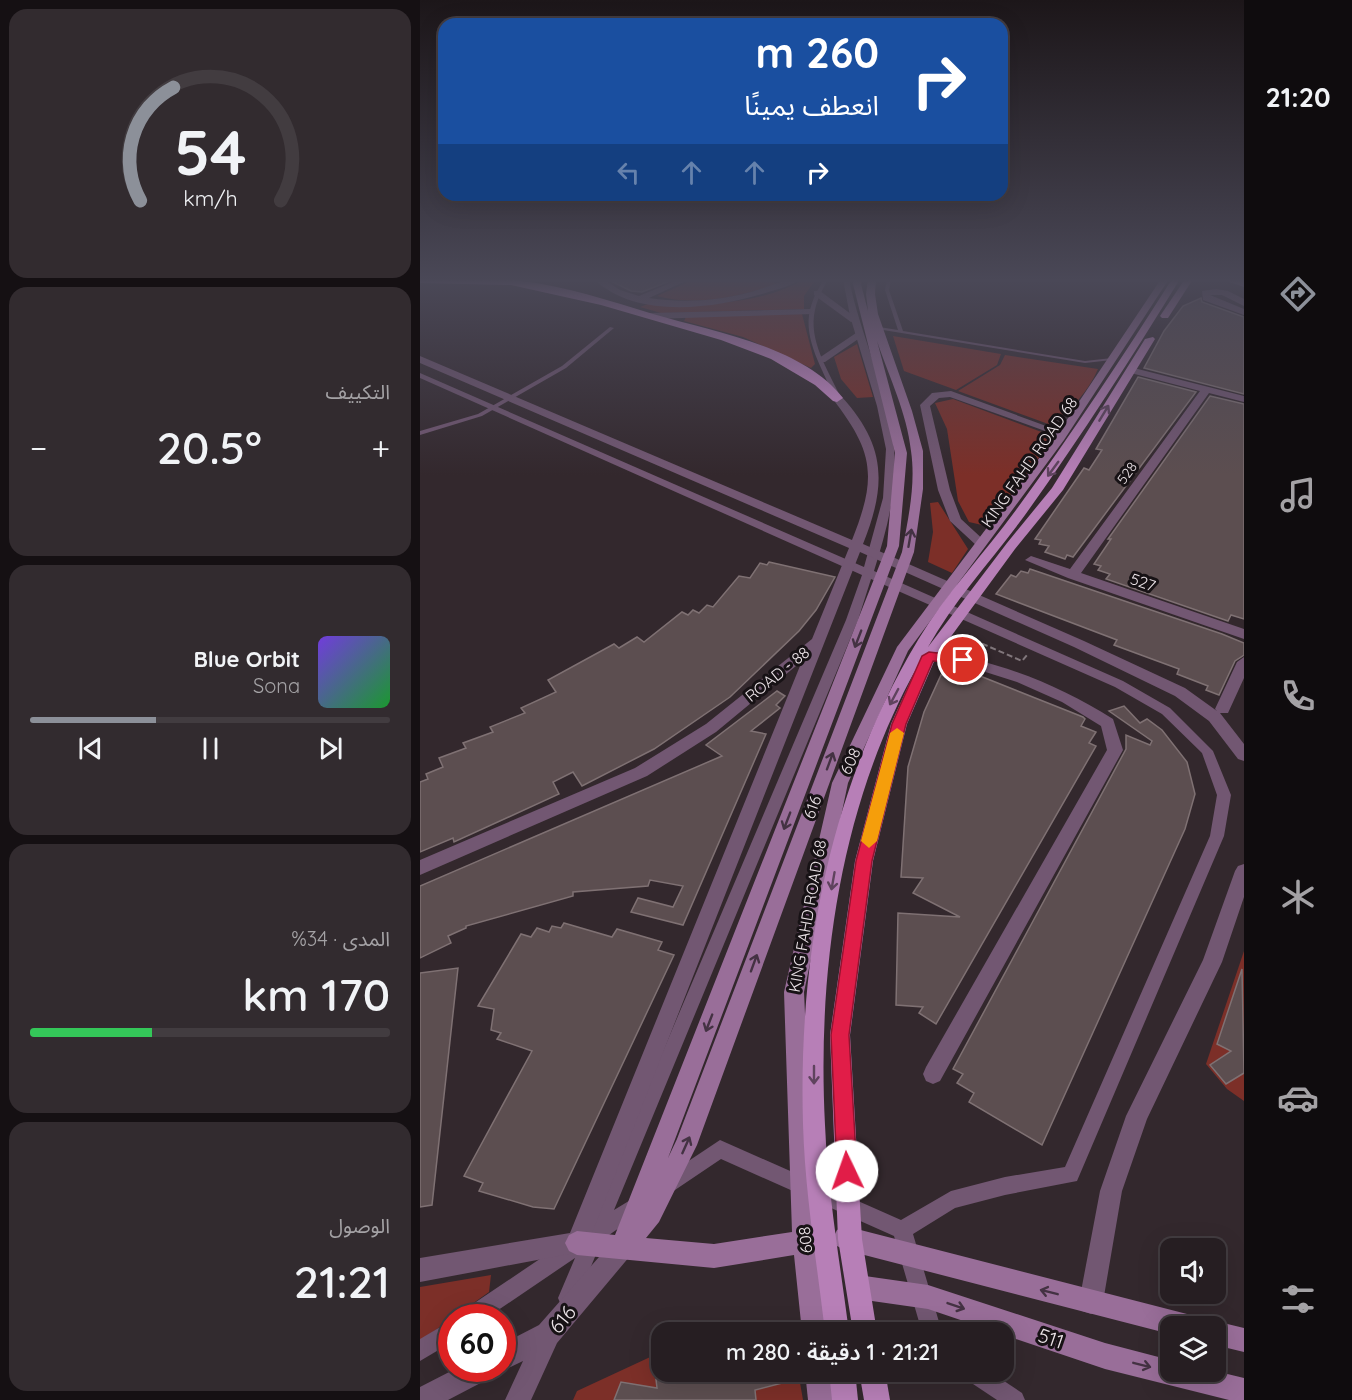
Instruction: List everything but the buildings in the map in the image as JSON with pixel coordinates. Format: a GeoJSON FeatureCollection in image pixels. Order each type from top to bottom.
{"type":"FeatureCollection","features":[{"type":"Feature","properties":{"kind":"highway"},"geometry":{"type":"LineString","coordinates":[[746,344],[804,371],[837,398]]}},
{"type":"Feature","properties":{"kind":"main road","name":"616"},"geometry":{"type":"LineString","coordinates":[[622,1248],[893,546],[901,453],[872,344]]}},
{"type":"Feature","properties":{"kind":"main road","name":"616"},"geometry":{"type":"LineString","coordinates":[[622,1248],[651,1214],[686,1145],[908,552],[916,503],[917,450],[884,344]]}},
{"type":"Feature","properties":{"kind":"main road","name":"608"},"geometry":{"type":"LineString","coordinates":[[814,1322],[815,1240],[794,992],[840,783],[902,650],[1063,434],[1122,344]]}},
{"type":"Feature","properties":{"kind":"main road","name":"KING FAHD ROAD 68"},"geometry":{"type":"LineString","coordinates":[[835,1322],[815,1240],[814,993],[834,873],[861,774],[891,704],[925,640],[975,569],[999,543],[1078,435],[1135,344]]}},
{"type":"Feature","properties":{"kind":"main road","name":"KING FAHD ROAD 68"},"geometry":{"type":"LineString","coordinates":[[863,1322],[850,1239],[840,1035],[864,861],[899,724],[929,656],[1011,546],[1057,490],[1147,344]]}},
{"type":"Feature","properties":{"kind":"main road"},"geometry":{"type":"LineString","coordinates":[[584,1244],[714,1256],[815,1240],[850,1239],[1160,1319]]}},
{"type":"Feature","properties":{"kind":"main road","name":"511"},"geometry":{"type":"LineString","coordinates":[[858,1287],[928,1297],[1105,1356],[1244,1391]]}},
{"type":"Feature","properties":{"kind":"main road"},"geometry":{"type":"LineString","coordinates":[[1226,1336],[1244,1340]]}},
{"type":"Feature","properties":{"kind":"main road"},"geometry":{"type":"LineString","coordinates":[[819,1382],[821,1400]]}},
{"type":"Feature","properties":{"kind":"main road"},"geometry":{"type":"LineString","coordinates":[[843,1382],[845,1400]]}},
{"type":"Feature","properties":{"kind":"main road"},"geometry":{"type":"LineString","coordinates":[[874,1382],[877,1400]]}},
{"type":"Feature","properties":{"kind":"street"},"geometry":{"type":"LineString","coordinates":[[822,360],[845,344]]}},
{"type":"Feature","properties":{"kind":"street"},"geometry":{"type":"LineString","coordinates":[[584,1244],[852,620],[882,528],[890,469],[887,426],[862,344]]}},
{"type":"Feature","properties":{"kind":"street"},"geometry":{"type":"LineString","coordinates":[[420,359],[1079,644],[1180,692],[1214,717],[1244,755]]}},
{"type":"Feature","properties":{"kind":"street"},"geometry":{"type":"LineString","coordinates":[[1130,370],[1244,399]]}},
{"type":"Feature","properties":{"kind":"street"},"geometry":{"type":"LineString","coordinates":[[420,375],[1119,684],[1166,711],[1207,751],[1224,795],[1217,836],[1071,1175],[1005,1186],[951,1200],[902,1230]]}},
{"type":"Feature","properties":{"kind":"street","name":"528"},"geometry":{"type":"LineString","coordinates":[[1073,575],[1207,389]]}},
{"type":"Feature","properties":{"kind":"street"},"geometry":{"type":"LineString","coordinates":[[981,543],[956,521],[944,490],[926,405],[936,395],[951,394],[1063,434]]}},
{"type":"Feature","properties":{"kind":"street","name":"ROAD - 88"},"geometry":{"type":"LineString","coordinates":[[420,868],[641,772],[711,728],[819,640],[861,533],[874,476],[868,444],[854,416],[837,398]]}},
{"type":"Feature","properties":{"kind":"street","name":"527"},"geometry":{"type":"LineString","coordinates":[[1031,560],[1244,634]]}},
{"type":"Feature","properties":{"kind":"street"},"geometry":{"type":"LineString","coordinates":[[516,1356],[548,1334],[573,1288],[584,1244],[819,640],[841,644]]}},
{"type":"Feature","properties":{"kind":"street"},"geometry":{"type":"LineString","coordinates":[[929,656],[973,662],[1046,687],[1085,707],[1108,723],[1114,750],[933,1074]]}},
{"type":"Feature","properties":{"kind":"street"},"geometry":{"type":"LineString","coordinates":[[1223,709],[1244,662]]}},
{"type":"Feature","properties":{"kind":"street"},"geometry":{"type":"LineString","coordinates":[[1091,1302],[1111,1191],[1137,1116],[1212,962],[1244,871]]}},
{"type":"Feature","properties":{"kind":"street"},"geometry":{"type":"LineString","coordinates":[[490,1304],[720,1149],[902,1230],[929,1322]]}},
{"type":"Feature","properties":{"kind":"street"},"geometry":{"type":"LineString","coordinates":[[420,1270],[584,1244]]}},
{"type":"Feature","properties":{"kind":"street","name":"616"},"geometry":{"type":"LineString","coordinates":[[518,1400],[548,1334],[622,1248]]}},
{"type":"Feature","properties":{"kind":"street"},"geometry":{"type":"LineString","coordinates":[[516,1351],[548,1334]]}},
{"type":"Feature","properties":{"kind":"street"},"geometry":{"type":"LineString","coordinates":[[420,1351],[438,1339]]}},
{"type":"Feature","properties":{"kind":"street"},"geometry":{"type":"LineString","coordinates":[[422,1400],[456,1382]]}},
{"type":"Feature","properties":{"kind":"street"},"geometry":{"type":"LineString","coordinates":[[449,1400],[477,1382]]}},
{"type":"Feature","properties":{"kind":"street"},"geometry":{"type":"LineString","coordinates":[[988,1382],[1015,1400]]}},
{"type":"Feature","properties":{"kind":"lane"},"geometry":{"type":"LineString","coordinates":[[420,433],[480,414],[564,367],[592,344]]}},
{"type":"Feature","properties":{"kind":"lane","name":"ROAD - 88"},"geometry":{"type":"LineString","coordinates":[[814,344],[837,398]]}},
{"type":"Feature","properties":{"kind":"lane"},"geometry":{"type":"LineString","coordinates":[[977,344],[1085,362],[1112,359]]}},
{"type":"Feature","properties":{"kind":"path"},"geometry":{"type":"LineString","coordinates":[[976,641],[1022,661]]}},
{"type":"Feature","properties":{"kind":"shaded area"},"geometry":{"type":"Polygon","coordinates":[[[759,344],[810,344],[815,364],[811,368],[759,344]]]}},
{"type":"Feature","properties":{"kind":"shaded area"},"geometry":{"type":"Polygon","coordinates":[[[857,344],[873,397],[857,398],[841,379],[834,357],[857,344]]]}},
{"type":"Feature","properties":{"kind":"shaded area"},"geometry":{"type":"Polygon","coordinates":[[[896,344],[943,344],[1001,354],[997,365],[956,390],[904,371],[896,344]]]}},
{"type":"Feature","properties":{"kind":"shaded area"},"geometry":{"type":"Polygon","coordinates":[[[1005,355],[1098,369],[1078,400],[1051,425],[958,391],[1000,365],[1005,355]]]}},
{"type":"Feature","properties":{"kind":"shaded area"},"geometry":{"type":"Polygon","coordinates":[[[953,399],[1055,437],[997,512],[982,525],[969,522],[958,501],[947,429],[935,403],[953,399]]]}},
{"type":"Feature","properties":{"kind":"shaded area"},"geometry":{"type":"Polygon","coordinates":[[[938,502],[968,549],[952,573],[928,562],[933,532],[930,503],[938,502]]]}},
{"type":"Feature","properties":{"kind":"shaded area"},"geometry":{"type":"Polygon","coordinates":[[[1244,951],[1244,1101],[1227,1089],[1206,1064],[1244,951]]]}},
{"type":"Feature","properties":{"kind":"shaded area"},"geometry":{"type":"Polygon","coordinates":[[[491,1275],[489,1292],[472,1304],[438,1304],[438,1328],[420,1341],[420,1287],[491,1275]]]}},
{"type":"Feature","properties":{"kind":"shaded area"},"geometry":{"type":"Polygon","coordinates":[[[651,1357],[651,1382],[800,1382],[803,1400],[573,1400],[577,1391],[651,1357]]]}},
{"type":"Feature","properties":{"kind":"slow traffic"},"geometry":{"type":"LineString","coordinates":[[869,841],[897,733]]}},
{"type":"Feature","properties":{"kind":"route"},"geometry":{"type":"LineString","coordinates":[[847,1171],[840,1035],[864,861],[899,724],[929,656],[963,660]]}}]}
